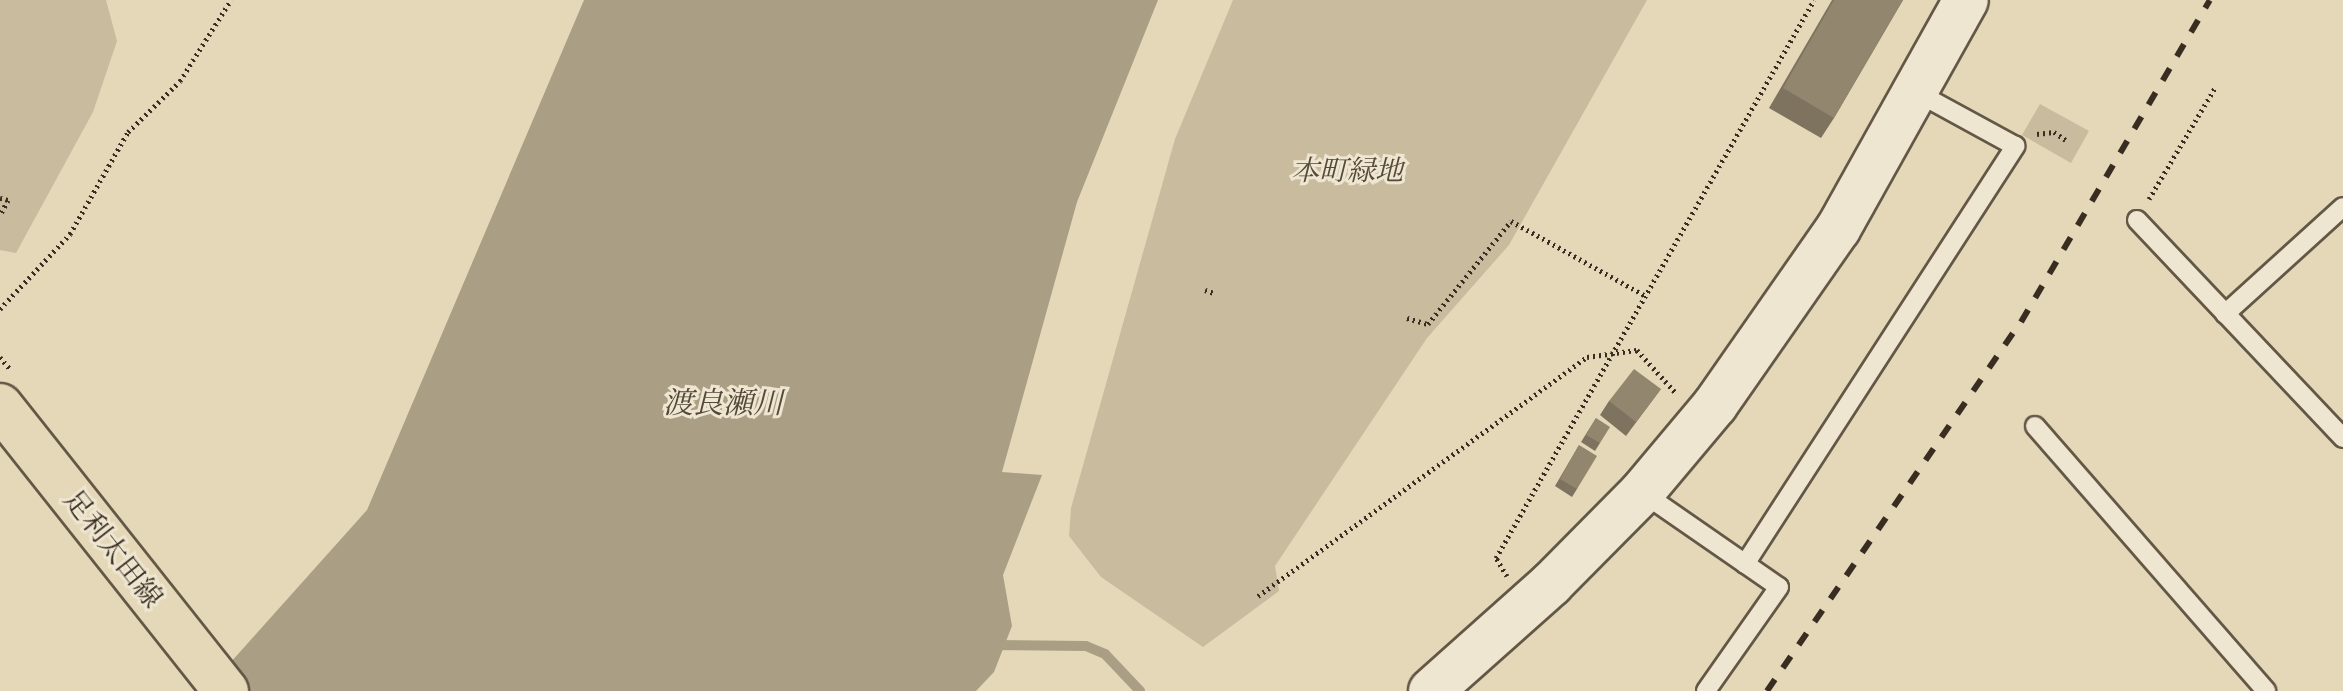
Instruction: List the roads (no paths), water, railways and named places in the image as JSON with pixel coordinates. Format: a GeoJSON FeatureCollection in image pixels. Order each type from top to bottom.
{"type":"FeatureCollection","features":[{"type":"Feature","properties":{"kind":"main road","name":"足利太田線"},"geometry":{"type":"LineString","coordinates":[[0,406],[226,691]]}},
{"type":"Feature","properties":{"kind":"street"},"geometry":{"type":"LineString","coordinates":[[1431,691],[1551,584],[1642,492],[1715,405],[1805,281],[1966,0]]}},
{"type":"Feature","properties":{"kind":"lane"},"geometry":{"type":"LineString","coordinates":[[1745,564],[2015,146],[1916,92]]}},
{"type":"Feature","properties":{"kind":"lane"},"geometry":{"type":"LineString","coordinates":[[2225,314],[2343,207]]}},
{"type":"Feature","properties":{"kind":"lane"},"geometry":{"type":"LineString","coordinates":[[2137,220],[2343,438]]}},
{"type":"Feature","properties":{"kind":"lane"},"geometry":{"type":"LineString","coordinates":[[2035,426],[2266,691]]}},
{"type":"Feature","properties":{"kind":"lane"},"geometry":{"type":"LineString","coordinates":[[1642,492],[1779,587],[1706,691]]}},
{"type":"Feature","properties":{"kind":"water","name":"渡良瀬川"},"geometry":{"type":"Polygon","coordinates":[[[584,0],[1158,0],[1077,202],[1002,472],[1042,475],[1003,575],[1012,626],[994,672],[976,691],[205,691],[367,510],[584,0]]]}},
{"type":"Feature","properties":{"kind":"waterway"},"geometry":{"type":"LineString","coordinates":[[991,645],[1086,646],[1105,654],[1140,691]]}},
{"type":"Feature","properties":{"kind":"railway"},"geometry":{"type":"LineString","coordinates":[[1767,691],[2021,322],[2210,0]]}},
{"type":"Feature","properties":{"kind":"park label","name":"本町緑地"},"geometry":{"type":"Point","coordinates":[1347,171]}}]}
